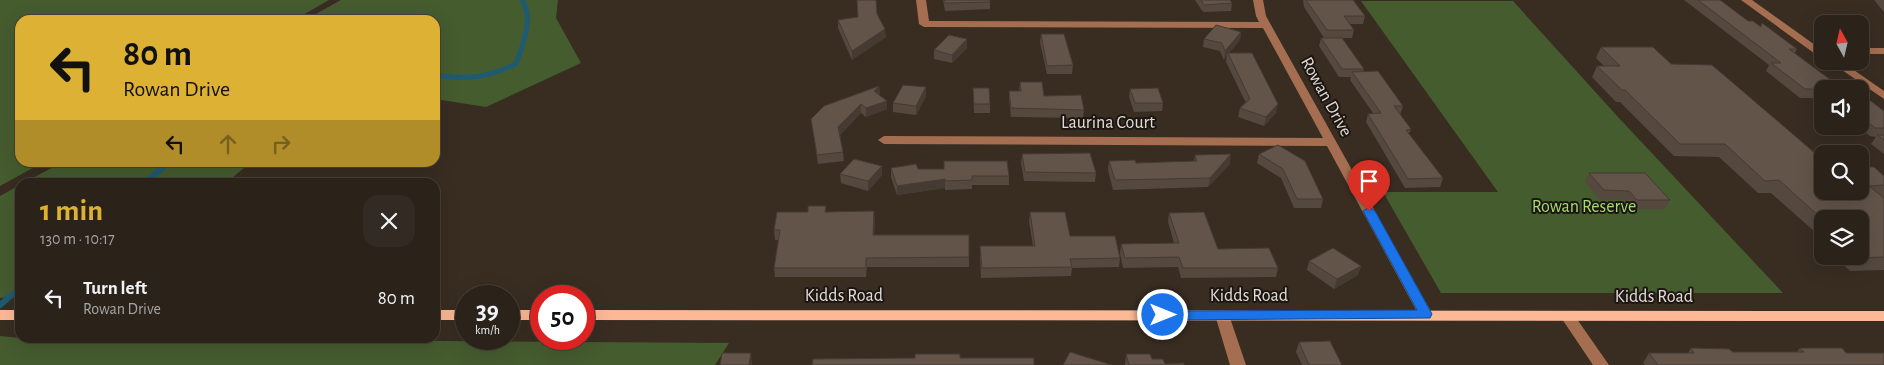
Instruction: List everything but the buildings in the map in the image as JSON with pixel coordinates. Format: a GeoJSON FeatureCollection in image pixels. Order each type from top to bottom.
{"type":"FeatureCollection","features":[{"type":"Feature","properties":{"kind":"main road","name":"Kidds Road"},"geometry":{"type":"LineString","coordinates":[[595,315],[1426,314],[1884,316]]}},
{"type":"Feature","properties":{"kind":"main road"},"geometry":{"type":"LineString","coordinates":[[0,315],[15,315]]}},
{"type":"Feature","properties":{"kind":"main road"},"geometry":{"type":"LineString","coordinates":[[440,315],[455,315]]}},
{"type":"Feature","properties":{"kind":"street"},"geometry":{"type":"LineString","coordinates":[[921,0],[924,24],[1266,25]]}},
{"type":"Feature","properties":{"kind":"street","name":"Rowan Drive"},"geometry":{"type":"LineString","coordinates":[[1258,0],[1261,16],[1426,314]]}},
{"type":"Feature","properties":{"kind":"street"},"geometry":{"type":"LineString","coordinates":[[1746,0],[1814,47]]}},
{"type":"Feature","properties":{"kind":"street"},"geometry":{"type":"LineString","coordinates":[[1869,51],[1884,51]]}},
{"type":"Feature","properties":{"kind":"street"},"geometry":{"type":"LineString","coordinates":[[1847,70],[1884,96]]}},
{"type":"Feature","properties":{"kind":"street","name":"Laurina Court"},"geometry":{"type":"LineString","coordinates":[[884,140],[1332,142]]}},
{"type":"Feature","properties":{"kind":"street"},"geometry":{"type":"LineString","coordinates":[[1222,315],[1238,365]]}},
{"type":"Feature","properties":{"kind":"street"},"geometry":{"type":"LineString","coordinates":[[1568,316],[1601,365]]}},
{"type":"Feature","properties":{"kind":"green space"},"geometry":{"type":"Polygon","coordinates":[[[0,0],[329,0],[303,15],[15,15],[15,167],[35,167],[0,186],[0,0]]]}},
{"type":"Feature","properties":{"kind":"green space"},"geometry":{"type":"Polygon","coordinates":[[[341,0],[558,0],[556,18],[581,63],[486,107],[440,100],[440,15],[314,15],[341,0]]]}},
{"type":"Feature","properties":{"kind":"green space","name":"Rowan Reserve"},"geometry":{"type":"Polygon","coordinates":[[[1361,1],[1513,1],[1618,117],[1783,293],[1441,293],[1383,192],[1498,192],[1361,1]]]}},
{"type":"Feature","properties":{"kind":"green space"},"geometry":{"type":"Polygon","coordinates":[[[53,167],[245,167],[232,178],[33,178],[53,167]]]}},
{"type":"Feature","properties":{"kind":"green space"},"geometry":{"type":"Polygon","coordinates":[[[15,188],[15,297],[0,298],[0,196],[15,188]]]}},
{"type":"Feature","properties":{"kind":"green space"},"geometry":{"type":"Polygon","coordinates":[[[0,336],[15,338],[15,343],[440,343],[440,341],[455,341],[455,350],[520,350],[520,342],[530,342],[530,350],[595,350],[595,342],[729,343],[715,365],[0,365],[0,336]]]}},
{"type":"Feature","properties":{"kind":"waterway"},"geometry":{"type":"LineString","coordinates":[[440,75],[476,77],[516,64],[527,24],[527,16],[522,0]]}},
{"type":"Feature","properties":{"kind":"waterway"},"geometry":{"type":"LineString","coordinates":[[151,178],[163,167]]}},
{"type":"Feature","properties":{"kind":"waterway"},"geometry":{"type":"LineString","coordinates":[[0,305],[15,292]]}},
{"type":"Feature","properties":{"kind":"route"},"geometry":{"type":"LineString","coordinates":[[1163,315],[1426,314],[1369,211]]}}]}
